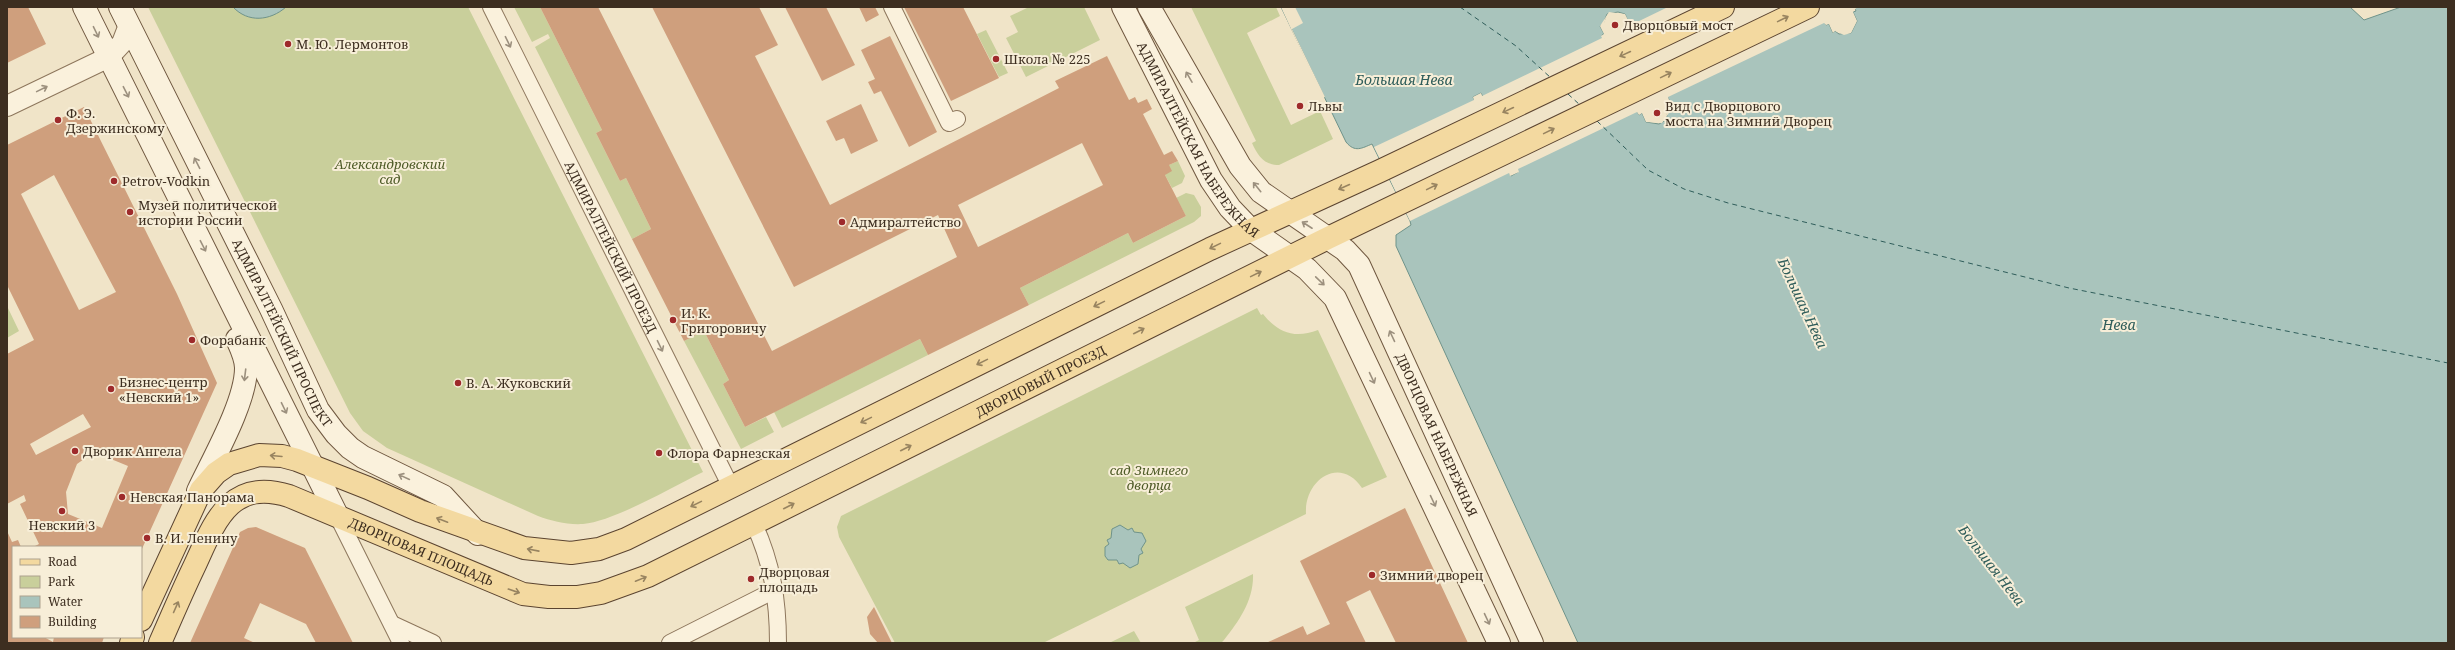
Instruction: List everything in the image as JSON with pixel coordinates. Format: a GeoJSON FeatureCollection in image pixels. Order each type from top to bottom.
{"type":"FeatureCollection","features":[{"type":"Feature","properties":{"kind":"main road"},"geometry":{"type":"LineString","coordinates":[[84,7],[337,514]]}},
{"type":"Feature","properties":{"kind":"main road","name":"АДМИРАЛТЕЙСКАЯ НАБЕРЕЖНАЯ"},"geometry":{"type":"LineString","coordinates":[[1123,7],[1211,180],[1230,208],[1250,229],[1290,257]]}},
{"type":"Feature","properties":{"kind":"main road","name":"АДМИРАЛТЕЙСКАЯ НАБЕРЕЖНАЯ"},"geometry":{"type":"LineString","coordinates":[[1149,7],[1240,166],[1261,192],[1328,238]]}},
{"type":"Feature","properties":{"kind":"main road"},"geometry":{"type":"LineString","coordinates":[[194,504],[205,484],[216,473],[244,459],[275,455],[313,466],[478,534],[506,543],[543,552],[585,552],[626,539],[1287,211],[1380,171],[1723,7]]}},
{"type":"Feature","properties":{"kind":"main road"},"geometry":{"type":"LineString","coordinates":[[1328,238],[1808,7]]}},
{"type":"Feature","properties":{"kind":"main road","name":"АДМИРАЛТЕЙСКИЙ ПРОСПЕКТ"},"geometry":{"type":"LineString","coordinates":[[124,16],[271,308],[322,415],[343,442],[363,457],[443,496],[478,534]]}},
{"type":"Feature","properties":{"kind":"main road","name":"ДВОРЦОВЫЙ ПРОЕЗД"},"geometry":{"type":"LineString","coordinates":[[754,524],[1328,238]]}},
{"type":"Feature","properties":{"kind":"main road","name":"ДВОРЦОВАЯ НАБЕРЕЖНАЯ"},"geometry":{"type":"LineString","coordinates":[[1328,238],[1345,250],[1359,265],[1532,643]]}},
{"type":"Feature","properties":{"kind":"main road"},"geometry":{"type":"LineString","coordinates":[[1290,257],[1322,282],[1335,298],[1499,643]]}},
{"type":"Feature","properties":{"kind":"main road"},"geometry":{"type":"LineString","coordinates":[[142,618],[238,404],[245,378],[246,366],[244,355],[232,328],[235,311]]}},
{"type":"Feature","properties":{"kind":"main road","name":"ДВОРЦОВАЯ ПЛОЩАДЬ"},"geometry":{"type":"LineString","coordinates":[[160,643],[214,522],[229,505],[249,495],[272,492],[289,496],[337,514],[500,586],[523,594],[549,597],[577,597],[601,593],[625,585],[754,524]]}},
{"type":"Feature","properties":{"kind":"street","name":"АДМИРАЛТЕЙСКИЙ ПРОЕЗД"},"geometry":{"type":"LineString","coordinates":[[491,7],[731,487]]}},
{"type":"Feature","properties":{"kind":"street"},"geometry":{"type":"LineString","coordinates":[[892,7],[950,123],[958,119]]}},
{"type":"Feature","properties":{"kind":"street"},"geometry":{"type":"LineString","coordinates":[[7,106],[109,57],[122,43],[124,16]]}},
{"type":"Feature","properties":{"kind":"street"},"geometry":{"type":"LineString","coordinates":[[337,514],[401,643]]}},
{"type":"Feature","properties":{"kind":"street"},"geometry":{"type":"LineString","coordinates":[[754,524],[769,559],[775,590],[778,643]]}},
{"type":"Feature","properties":{"kind":"street"},"geometry":{"type":"LineString","coordinates":[[670,643],[775,590]]}},
{"type":"Feature","properties":{"kind":"street"},"geometry":{"type":"LineString","coordinates":[[392,624],[433,643]]}},
{"type":"Feature","properties":{"kind":"green space","name":"Александровский сад"},"geometry":{"type":"Polygon","coordinates":[[[148,7],[468,7],[703,472],[611,517],[596,522],[583,524],[565,523],[538,516],[387,448],[363,431],[350,413],[148,7]]]}},
{"type":"Feature","properties":{"kind":"green space"},"geometry":{"type":"Polygon","coordinates":[[[514,7],[540,7],[602,130],[596,133],[620,181],[626,178],[651,229],[632,239],[535,47],[550,38],[548,34],[532,42],[514,7]]]}},
{"type":"Feature","properties":{"kind":"green space"},"geometry":{"type":"Polygon","coordinates":[[[1029,7],[1084,7],[1100,40],[1026,77],[1006,38],[1018,32],[1010,16],[1029,7]]]}},
{"type":"Feature","properties":{"kind":"green space"},"geometry":{"type":"Polygon","coordinates":[[[1191,7],[1276,7],[1280,16],[1247,33],[1291,125],[1320,111],[1333,139],[1279,165],[1274,165],[1262,159],[1252,143],[1256,141],[1191,7]]]}},
{"type":"Feature","properties":{"kind":"green space"},"geometry":{"type":"Polygon","coordinates":[[[986,30],[1008,73],[999,77],[977,34],[986,30]]]}},
{"type":"Feature","properties":{"kind":"green space"},"geometry":{"type":"Polygon","coordinates":[[[1178,161],[1185,176],[1182,183],[1172,188],[1165,175],[1169,165],[1178,161]]]}},
{"type":"Feature","properties":{"kind":"green space"},"geometry":{"type":"Polygon","coordinates":[[[1186,193],[1194,195],[1201,207],[1201,216],[1194,222],[1029,305],[1020,288],[1128,233],[1133,243],[1186,216],[1176,198],[1186,193]]]}},
{"type":"Feature","properties":{"kind":"green space"},"geometry":{"type":"Polygon","coordinates":[[[7,306],[19,331],[7,338],[7,306]]]}},
{"type":"Feature","properties":{"kind":"green space","name":"сад Зимнего дворца"},"geometry":{"type":"Polygon","coordinates":[[[1257,308],[1261,315],[1263,314],[1269,321],[1281,330],[1294,334],[1302,334],[1318,330],[1387,477],[1362,488],[1353,478],[1344,473],[1334,473],[1325,476],[1317,482],[1311,491],[1307,502],[1306,514],[1043,643],[895,643],[839,537],[837,527],[841,516],[1257,308]]]}},
{"type":"Feature","properties":{"kind":"green space"},"geometry":{"type":"Polygon","coordinates":[[[704,331],[729,380],[723,384],[745,427],[766,417],[774,432],[741,449],[684,341],[704,331]]]}},
{"type":"Feature","properties":{"kind":"green space"},"geometry":{"type":"Polygon","coordinates":[[[920,339],[928,355],[782,428],[774,412],[920,339]]]}},
{"type":"Feature","properties":{"kind":"green space"},"geometry":{"type":"Polygon","coordinates":[[[1253,574],[1253,584],[1248,601],[1240,618],[1224,640],[1221,643],[1193,643],[1199,640],[1185,607],[1253,574]]]}},
{"type":"Feature","properties":{"kind":"green space"},"geometry":{"type":"Polygon","coordinates":[[[1134,631],[1141,643],[1109,643],[1134,631]]]}},
{"type":"Feature","properties":{"kind":"water"},"geometry":{"type":"Polygon","coordinates":[[[233,7],[286,7],[273,15],[252,18],[245,16],[233,7]]]}},
{"type":"Feature","properties":{"kind":"water","name":"Нева"},"geometry":{"type":"Polygon","coordinates":[[[1281,7],[1817,7],[1826,25],[1829,24],[1833,33],[1835,31],[1839,34],[1851,33],[1857,21],[1853,12],[1856,11],[1854,7],[2350,7],[2364,20],[2401,7],[2448,7],[2448,643],[1578,643],[1396,246],[1396,235],[1411,225],[1410,221],[1372,144],[1356,149],[1352,148],[1346,142],[1281,7]],[[1618,12],[1607,14],[1603,24],[1600,26],[1604,34],[1602,35],[1639,115],[1642,113],[1646,122],[1659,124],[1666,120],[1668,111],[1671,110],[1667,102],[1669,100],[1631,21],[1629,23],[1625,14],[1618,12]],[[1481,93],[1473,97],[1511,176],[1518,172],[1517,169],[1481,93]]]}},
{"type":"Feature","properties":{"kind":"water"},"geometry":{"type":"Polygon","coordinates":[[[1120,525],[1128,530],[1132,528],[1134,532],[1142,533],[1146,541],[1141,549],[1143,553],[1139,555],[1138,564],[1130,568],[1123,563],[1119,564],[1117,560],[1108,560],[1105,556],[1105,547],[1109,544],[1107,540],[1111,538],[1112,529],[1120,525]]]}},
{"type":"Feature","properties":{"kind":"pier"},"geometry":{"type":"Polygon","coordinates":[[[1281,7],[1295,7],[1303,23],[1292,29],[1325,97],[1323,98],[1281,7]]]}},
{"type":"Feature","properties":{"kind":"pier","name":"Дворцовый мост"},"geometry":{"type":"Polygon","coordinates":[[[1668,7],[1819,7],[1827,23],[1830,23],[1834,30],[1844,33],[1852,28],[1855,20],[1851,13],[1852,7],[1857,7],[1853,12],[1857,21],[1851,33],[1844,35],[1835,31],[1833,33],[1829,24],[1826,25],[1824,23],[1668,97],[1669,100],[1667,102],[1671,110],[1662,123],[1646,122],[1642,113],[1639,115],[1637,112],[1518,169],[1519,172],[1510,176],[1509,173],[1410,221],[1374,147],[1474,100],[1473,97],[1481,93],[1482,96],[1602,38],[1601,36],[1604,34],[1600,26],[1609,12],[1625,14],[1629,22],[1632,21],[1633,24],[1668,7]],[[1612,14],[1606,18],[1603,27],[1606,34],[1604,37],[1640,112],[1643,112],[1647,119],[1659,122],[1666,116],[1668,109],[1665,102],[1667,99],[1631,24],[1627,24],[1624,17],[1612,14]],[[1480,96],[1476,98],[1511,173],[1516,171],[1480,96]]]}},
{"type":"Feature","properties":{"kind":"building"},"geometry":{"type":"Polygon","coordinates":[[[7,7],[28,7],[46,44],[7,63],[7,7]]]}},
{"type":"Feature","properties":{"kind":"building","name":"Адмиралтейство"},"geometry":{"type":"Polygon","coordinates":[[[540,7],[598,7],[772,351],[957,257],[938,215],[794,287],[652,7],[759,7],[778,45],[755,56],[830,205],[1059,88],[1055,81],[1107,56],[1129,100],[1135,97],[1138,103],[1147,99],[1152,109],[1143,114],[1164,155],[1172,151],[1178,161],[1169,165],[1172,171],[1165,175],[1186,216],[1133,243],[1128,233],[1020,288],[1029,305],[928,355],[920,339],[745,427],[723,384],[729,380],[704,331],[684,341],[632,239],[651,229],[626,178],[620,181],[596,133],[602,130],[540,7]],[[1082,143],[958,205],[978,247],[1103,185],[1082,143]]]}},
{"type":"Feature","properties":{"kind":"building"},"geometry":{"type":"Polygon","coordinates":[[[785,7],[826,7],[855,65],[822,81],[785,7]]]}},
{"type":"Feature","properties":{"kind":"building"},"geometry":{"type":"Polygon","coordinates":[[[859,7],[875,7],[879,15],[866,22],[859,7]]]}},
{"type":"Feature","properties":{"kind":"building"},"geometry":{"type":"Polygon","coordinates":[[[904,7],[963,7],[999,78],[951,101],[904,7]]]}},
{"type":"Feature","properties":{"kind":"building"},"geometry":{"type":"Polygon","coordinates":[[[890,36],[937,132],[909,147],[881,91],[874,94],[868,82],[875,79],[861,50],[890,36]]]}},
{"type":"Feature","properties":{"kind":"building"},"geometry":{"type":"Polygon","coordinates":[[[861,104],[878,141],[851,154],[844,138],[836,141],[826,121],[861,104]]]}},
{"type":"Feature","properties":{"kind":"building"},"geometry":{"type":"Polygon","coordinates":[[[84,107],[177,294],[217,383],[142,549],[142,546],[35,546],[39,544],[20,504],[26,501],[24,495],[7,504],[7,354],[34,340],[7,285],[7,145],[84,107]],[[54,175],[21,194],[79,310],[116,292],[54,175]],[[83,414],[30,444],[36,455],[91,427],[83,414]],[[94,452],[77,464],[66,492],[68,514],[102,528],[128,466],[94,452]]]}},
{"type":"Feature","properties":{"kind":"building","name":"Зимний дворец"},"geometry":{"type":"Polygon","coordinates":[[[1405,508],[1468,643],[1396,643],[1370,590],[1346,602],[1366,643],[1266,643],[1303,626],[1307,635],[1330,624],[1300,561],[1405,508]]]}},
{"type":"Feature","properties":{"kind":"building"},"geometry":{"type":"Polygon","coordinates":[[[256,527],[305,548],[353,643],[316,643],[306,624],[260,603],[244,638],[255,643],[190,643],[240,532],[248,528],[256,527]]]}},
{"type":"Feature","properties":{"kind":"building"},"geometry":{"type":"Polygon","coordinates":[[[7,531],[12,542],[18,540],[21,546],[12,546],[12,638],[46,638],[53,642],[54,638],[104,638],[102,643],[7,643],[7,531]]]}},
{"type":"Feature","properties":{"kind":"building"},"geometry":{"type":"Polygon","coordinates":[[[874,607],[892,643],[878,643],[870,634],[867,617],[874,607]]]}},
{"type":"Feature","properties":{"kind":"ferry route"},"geometry":{"type":"LineString","coordinates":[[1460,7],[1516,46],[1551,78]]}},
{"type":"Feature","properties":{"kind":"ferry route"},"geometry":{"type":"LineString","coordinates":[[1568,94],[1580,105]]}},
{"type":"Feature","properties":{"kind":"ferry route"},"geometry":{"type":"LineString","coordinates":[[1597,121],[1648,170],[1684,189],[1728,203],[2069,288],[2448,363]]}},
{"type":"Feature","properties":{"kind":"place","name":"Дворцовый мост"},"geometry":{"type":"Point","coordinates":[1615,25]}},
{"type":"Feature","properties":{"kind":"place","name":"М. Ю. Лермонтов"},"geometry":{"type":"Point","coordinates":[288,44]}},
{"type":"Feature","properties":{"kind":"place","name":"Школа № 225"},"geometry":{"type":"Point","coordinates":[996,59]}},
{"type":"Feature","properties":{"kind":"place","name":"Львы"},"geometry":{"type":"Point","coordinates":[1300,106]}},
{"type":"Feature","properties":{"kind":"place","name":"Вид с Дворцового моста на Зимний Дворец"},"geometry":{"type":"Point","coordinates":[1657,113]}},
{"type":"Feature","properties":{"kind":"place","name":"Ф. Э. Дзержинскому"},"geometry":{"type":"Point","coordinates":[58,120]}},
{"type":"Feature","properties":{"kind":"place","name":"Petrov-Vodkin"},"geometry":{"type":"Point","coordinates":[114,181]}},
{"type":"Feature","properties":{"kind":"place","name":"Музей политической истории России"},"geometry":{"type":"Point","coordinates":[130,212]}},
{"type":"Feature","properties":{"kind":"place","name":"Адмиралтейство"},"geometry":{"type":"Point","coordinates":[842,222]}},
{"type":"Feature","properties":{"kind":"place","name":"И. К. Григоровичу"},"geometry":{"type":"Point","coordinates":[673,320]}},
{"type":"Feature","properties":{"kind":"place","name":"Форабанк"},"geometry":{"type":"Point","coordinates":[192,340]}},
{"type":"Feature","properties":{"kind":"place","name":"В. А. Жуковский"},"geometry":{"type":"Point","coordinates":[458,383]}},
{"type":"Feature","properties":{"kind":"place","name":"Бизнес-центр «Невский 1»"},"geometry":{"type":"Point","coordinates":[111,389]}},
{"type":"Feature","properties":{"kind":"place","name":"Дворик Ангела"},"geometry":{"type":"Point","coordinates":[75,451]}},
{"type":"Feature","properties":{"kind":"place","name":"Флора Фарнезская"},"geometry":{"type":"Point","coordinates":[659,453]}},
{"type":"Feature","properties":{"kind":"place","name":"Невская Панорама"},"geometry":{"type":"Point","coordinates":[122,497]}},
{"type":"Feature","properties":{"kind":"place","name":"Невский 3"},"geometry":{"type":"Point","coordinates":[62,511]}},
{"type":"Feature","properties":{"kind":"place","name":"В. И. Ленину"},"geometry":{"type":"Point","coordinates":[147,538]}},
{"type":"Feature","properties":{"kind":"place","name":"Зимний дворец"},"geometry":{"type":"Point","coordinates":[1372,575]}},
{"type":"Feature","properties":{"kind":"place","name":"Дворцовая площадь"},"geometry":{"type":"Point","coordinates":[751,579]}},
{"type":"Feature","properties":{"kind":"water label","name":"Большая Нева"},"geometry":{"type":"Point","coordinates":[1404,79]}},
{"type":"Feature","properties":{"kind":"water label","name":"Большая Нева"},"geometry":{"type":"Point","coordinates":[1803,303]}},
{"type":"Feature","properties":{"kind":"water label","name":"Большая Нева"},"geometry":{"type":"Point","coordinates":[1992,565]}}]}
